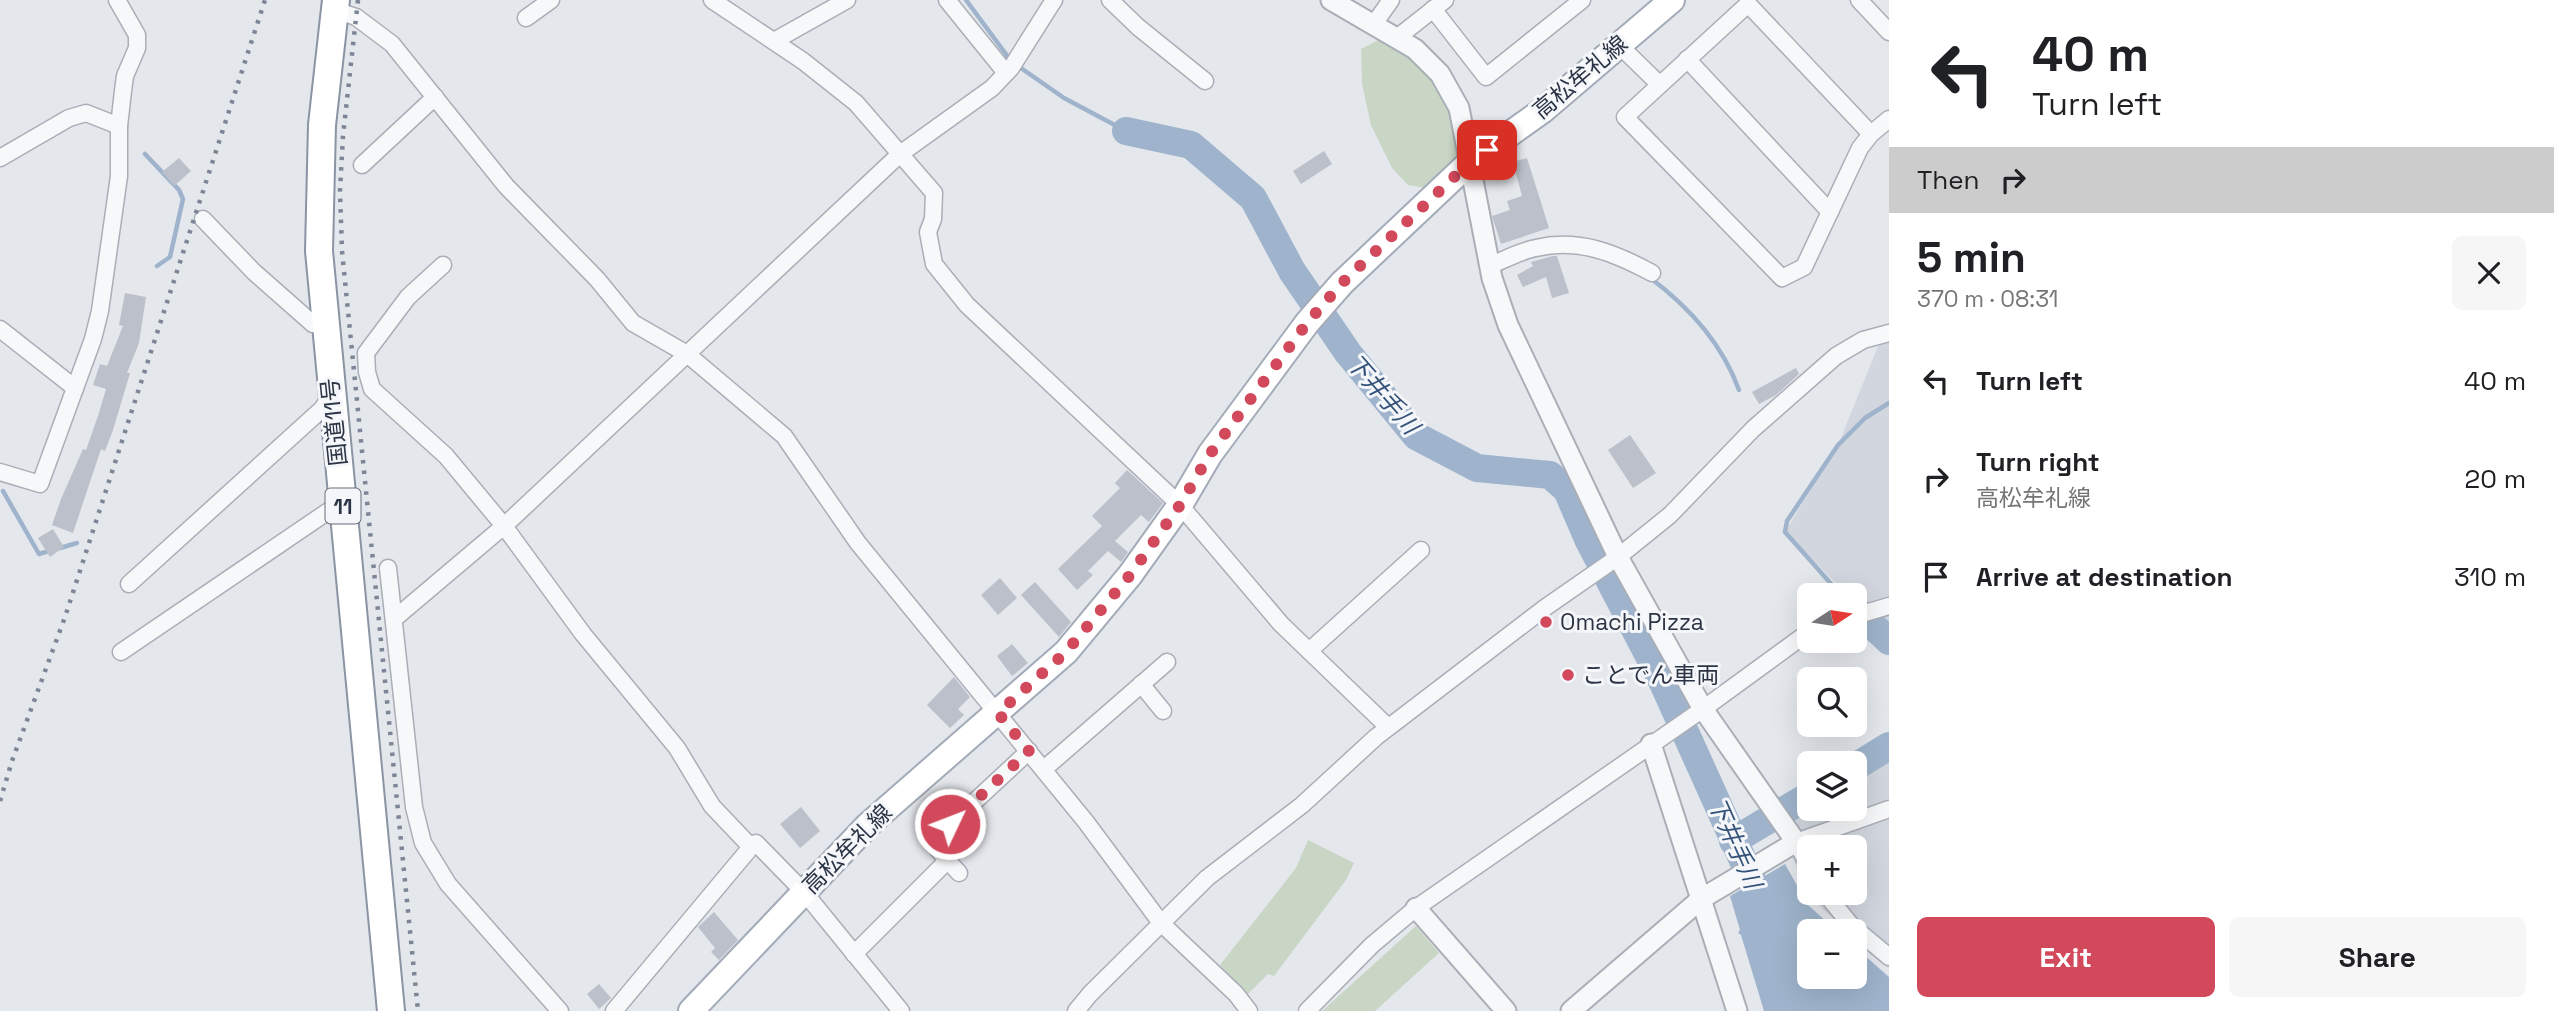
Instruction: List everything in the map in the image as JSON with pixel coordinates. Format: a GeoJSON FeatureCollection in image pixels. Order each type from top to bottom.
{"type":"FeatureCollection","features":[{"type":"Feature","properties":{"kind":"highway","name":"国道11号"},"geometry":{"type":"LineString","coordinates":[[335,5],[322,125],[320,251],[391,1011]]}},
{"type":"Feature","properties":{"kind":"main road","name":"高松牟礼線"},"geometry":{"type":"LineString","coordinates":[[691,1011],[878,817],[1066,652],[1130,575],[1180,505],[1210,454],[1307,323],[1342,283],[1469,163],[1542,111],[1672,0]]}},
{"type":"Feature","properties":{"kind":"street"},"geometry":{"type":"LineString","coordinates":[[0,472],[40,484],[93,339],[100,311],[119,176],[119,126],[125,76],[137,48],[137,35],[117,0]]}},
{"type":"Feature","properties":{"kind":"street"},"geometry":{"type":"LineString","coordinates":[[526,19],[551,0]]}},
{"type":"Feature","properties":{"kind":"street"},"geometry":{"type":"LineString","coordinates":[[712,0],[774,41],[856,103],[934,194],[933,219],[928,232],[934,264],[967,305],[1180,505],[1281,624],[1388,727]]}},
{"type":"Feature","properties":{"kind":"street"},"geometry":{"type":"LineString","coordinates":[[774,41],[847,0]]}},
{"type":"Feature","properties":{"kind":"street"},"geometry":{"type":"LineString","coordinates":[[947,0],[1009,70]]}},
{"type":"Feature","properties":{"kind":"street"},"geometry":{"type":"LineString","coordinates":[[1110,0],[1138,27],[1205,81]]}},
{"type":"Feature","properties":{"kind":"street"},"geometry":{"type":"LineString","coordinates":[[1331,0],[1415,49],[1440,74],[1459,108],[1489,266],[1508,325],[1615,559],[1699,711],[1767,801],[1797,849]]}},
{"type":"Feature","properties":{"kind":"street"},"geometry":{"type":"LineString","coordinates":[[1374,24],[1391,0]]}},
{"type":"Feature","properties":{"kind":"street"},"geometry":{"type":"LineString","coordinates":[[1398,37],[1439,5],[1486,77],[1582,0]]}},
{"type":"Feature","properties":{"kind":"street"},"geometry":{"type":"LineString","coordinates":[[1859,0],[1889,32]]}},
{"type":"Feature","properties":{"kind":"street"},"geometry":{"type":"LineString","coordinates":[[394,619],[504,526],[900,154],[992,88],[1009,70],[1051,1]]}},
{"type":"Feature","properties":{"kind":"street"},"geometry":{"type":"LineString","coordinates":[[1871,134],[1748,4],[1625,117],[1782,278],[1804,267],[1860,148],[1871,134],[1889,119]]}},
{"type":"Feature","properties":{"kind":"street"},"geometry":{"type":"LineString","coordinates":[[335,5],[392,44],[506,186],[597,279],[633,323],[687,354],[784,436],[859,542],[1044,769],[1161,923],[1236,994],[1249,1011]]}},
{"type":"Feature","properties":{"kind":"street"},"geometry":{"type":"LineString","coordinates":[[1619,45],[1659,85]]}},
{"type":"Feature","properties":{"kind":"street"},"geometry":{"type":"LineString","coordinates":[[1687,59],[1830,212]]}},
{"type":"Feature","properties":{"kind":"street"},"geometry":{"type":"LineString","coordinates":[[362,165],[435,97]]}},
{"type":"Feature","properties":{"kind":"street"},"geometry":{"type":"LineString","coordinates":[[0,158],[69,118],[86,113],[119,126]]}},
{"type":"Feature","properties":{"kind":"street"},"geometry":{"type":"LineString","coordinates":[[203,219],[254,272],[313,324],[325,326]]}},
{"type":"Feature","properties":{"kind":"street"},"geometry":{"type":"LineString","coordinates":[[1489,266],[1536,248],[1575,244],[1597,248],[1652,272]]}},
{"type":"Feature","properties":{"kind":"street"},"geometry":{"type":"LineString","coordinates":[[443,265],[408,297],[366,352],[367,372],[372,389],[446,456],[504,526],[583,634],[677,748],[712,806],[751,848]]}},
{"type":"Feature","properties":{"kind":"street"},"geometry":{"type":"LineString","coordinates":[[0,329],[75,388]]}},
{"type":"Feature","properties":{"kind":"street"},"geometry":{"type":"LineString","coordinates":[[1076,1011],[1207,878],[1302,805],[1388,727],[1615,559],[1670,515],[1753,429],[1836,356],[1863,340],[1889,333]]}},
{"type":"Feature","properties":{"kind":"street"},"geometry":{"type":"LineString","coordinates":[[129,584],[322,409],[332,394]]}},
{"type":"Feature","properties":{"kind":"street"},"geometry":{"type":"LineString","coordinates":[[121,652],[333,508],[343,504]]}},
{"type":"Feature","properties":{"kind":"street"},"geometry":{"type":"LineString","coordinates":[[1309,651],[1421,550]]}},
{"type":"Feature","properties":{"kind":"street"},"geometry":{"type":"LineString","coordinates":[[388,568],[414,807],[423,843],[448,884],[560,1011]]}},
{"type":"Feature","properties":{"kind":"street"},"geometry":{"type":"LineString","coordinates":[[1867,613],[1889,606]]}},
{"type":"Feature","properties":{"kind":"street"},"geometry":{"type":"LineString","coordinates":[[1307,1011],[1416,908],[1797,640]]}},
{"type":"Feature","properties":{"kind":"street"},"geometry":{"type":"LineString","coordinates":[[1044,769],[1167,662]]}},
{"type":"Feature","properties":{"kind":"street"},"geometry":{"type":"LineString","coordinates":[[1141,684],[1163,711]]}},
{"type":"Feature","properties":{"kind":"street"},"geometry":{"type":"LineString","coordinates":[[1651,744],[1709,894],[1737,1011]]}},
{"type":"Feature","properties":{"kind":"street"},"geometry":{"type":"LineString","coordinates":[[959,873],[931,842],[1029,751]]}},
{"type":"Feature","properties":{"kind":"street"},"geometry":{"type":"LineString","coordinates":[[1571,1011],[1709,894],[1789,838],[1889,809]]}},
{"type":"Feature","properties":{"kind":"street"},"geometry":{"type":"LineString","coordinates":[[614,1011],[756,843],[804,892],[901,1011]]}},
{"type":"Feature","properties":{"kind":"street"},"geometry":{"type":"LineString","coordinates":[[854,954],[948,860]]}},
{"type":"Feature","properties":{"kind":"street"},"geometry":{"type":"LineString","coordinates":[[1835,905],[1851,925],[1889,957]]}},
{"type":"Feature","properties":{"kind":"street"},"geometry":{"type":"LineString","coordinates":[[1416,908],[1506,1011]]}},
{"type":"Feature","properties":{"kind":"shaded area"},"geometry":{"type":"Polygon","coordinates":[[[1889,336],[1889,636],[1867,614],[1867,583],[1836,583],[1785,532],[1838,445],[1881,339],[1889,336]]]}},
{"type":"Feature","properties":{"kind":"shaded area"},"geometry":{"type":"Polygon","coordinates":[[[1889,751],[1889,969],[1867,949],[1867,919],[1834,919],[1818,905],[1867,905],[1867,835],[1797,835],[1797,867],[1776,827],[1797,812],[1797,821],[1867,821],[1867,766],[1889,751]]]}},
{"type":"Feature","properties":{"kind":"green space"},"geometry":{"type":"Polygon","coordinates":[[[1388,35],[1412,51],[1456,111],[1459,153],[1431,189],[1408,185],[1392,168],[1371,125],[1362,84],[1361,49],[1388,35]]]}},
{"type":"Feature","properties":{"kind":"green space"},"geometry":{"type":"Polygon","coordinates":[[[1308,840],[1354,863],[1346,880],[1274,976],[1268,974],[1244,998],[1238,985],[1220,965],[1296,868],[1308,840]]]}},
{"type":"Feature","properties":{"kind":"green space"},"geometry":{"type":"Polygon","coordinates":[[[1416,926],[1439,953],[1375,1011],[1322,1011],[1416,926]]]}},
{"type":"Feature","properties":{"kind":"water"},"geometry":{"type":"Polygon","coordinates":[[[1785,864],[1797,885],[1797,905],[1808,905],[1824,919],[1797,919],[1797,989],[1867,989],[1867,958],[1889,977],[1889,1011],[1764,1011],[1741,935],[1738,933],[1740,930],[1730,896],[1785,864]]]}},
{"type":"Feature","properties":{"kind":"building"},"geometry":{"type":"Polygon","coordinates":[[[1324,151],[1332,164],[1301,184],[1293,171],[1324,151]]]}},
{"type":"Feature","properties":{"kind":"building"},"geometry":{"type":"Polygon","coordinates":[[[179,158],[191,171],[174,186],[162,172],[179,158]]]}},
{"type":"Feature","properties":{"kind":"building"},"geometry":{"type":"Polygon","coordinates":[[[1527,158],[1549,228],[1501,244],[1492,216],[1510,210],[1507,201],[1522,196],[1513,162],[1527,158]]]}},
{"type":"Feature","properties":{"kind":"building"},"geometry":{"type":"Polygon","coordinates":[[[1557,256],[1569,293],[1552,298],[1546,277],[1523,287],[1517,275],[1533,266],[1531,262],[1557,256]]]}},
{"type":"Feature","properties":{"kind":"building"},"geometry":{"type":"Polygon","coordinates":[[[125,293],[146,297],[139,343],[127,373],[130,373],[113,430],[105,451],[101,449],[73,533],[52,525],[83,449],[86,450],[98,416],[106,389],[93,385],[100,364],[107,366],[123,326],[119,325],[125,293]]]}},
{"type":"Feature","properties":{"kind":"building"},"geometry":{"type":"Polygon","coordinates":[[[1796,368],[1799,374],[1776,395],[1759,404],[1752,392],[1796,368]]]}},
{"type":"Feature","properties":{"kind":"building"},"geometry":{"type":"Polygon","coordinates":[[[1630,435],[1656,473],[1633,488],[1608,450],[1630,435]]]}},
{"type":"Feature","properties":{"kind":"building"},"geometry":{"type":"Polygon","coordinates":[[[1127,470],[1163,503],[1149,522],[1141,515],[1115,541],[1128,552],[1121,562],[1108,551],[1088,571],[1093,575],[1077,590],[1058,569],[1102,526],[1092,516],[1120,488],[1115,483],[1127,470]]]}},
{"type":"Feature","properties":{"kind":"building"},"geometry":{"type":"Polygon","coordinates":[[[53,529],[64,547],[50,557],[38,538],[53,529]]]}},
{"type":"Feature","properties":{"kind":"building"},"geometry":{"type":"Polygon","coordinates":[[[1000,578],[1017,598],[998,615],[981,595],[1000,578]]]}},
{"type":"Feature","properties":{"kind":"building"},"geometry":{"type":"Polygon","coordinates":[[[1035,582],[1071,622],[1059,637],[1021,595],[1035,582]]]}},
{"type":"Feature","properties":{"kind":"building"},"geometry":{"type":"Polygon","coordinates":[[[1012,644],[1028,663],[1012,676],[997,656],[1012,644]]]}},
{"type":"Feature","properties":{"kind":"building"},"geometry":{"type":"Polygon","coordinates":[[[954,677],[970,697],[958,709],[964,715],[950,728],[927,705],[954,677]]]}},
{"type":"Feature","properties":{"kind":"building"},"geometry":{"type":"Polygon","coordinates":[[[801,807],[820,831],[800,848],[780,824],[801,807]]]}},
{"type":"Feature","properties":{"kind":"building"},"geometry":{"type":"Polygon","coordinates":[[[714,912],[738,940],[719,960],[711,952],[715,948],[698,927],[714,912]]]}},
{"type":"Feature","properties":{"kind":"building"},"geometry":{"type":"Polygon","coordinates":[[[599,984],[611,998],[599,1009],[587,994],[599,984]]]}},
{"type":"Feature","properties":{"kind":"waterway","name":"下井手川"},"geometry":{"type":"LineString","coordinates":[[966,0],[1011,61]]}},
{"type":"Feature","properties":{"kind":"waterway","name":"下井手川"},"geometry":{"type":"LineString","coordinates":[[1018,66],[1064,98],[1126,131]]}},
{"type":"Feature","properties":{"kind":"waterway","name":"下井手川"},"geometry":{"type":"LineString","coordinates":[[1126,131],[1191,145],[1253,198],[1292,271],[1348,353],[1416,436],[1477,468],[1550,475],[1567,490],[1588,539],[1663,683],[1769,918]]}},
{"type":"Feature","properties":{"kind":"waterway"},"geometry":{"type":"LineString","coordinates":[[145,154],[179,190],[183,199],[170,257],[157,266]]}},
{"type":"Feature","properties":{"kind":"waterway"},"geometry":{"type":"LineString","coordinates":[[1649,277],[1677,300],[1702,327],[1723,357],[1739,390]]}},
{"type":"Feature","properties":{"kind":"waterway"},"geometry":{"type":"LineString","coordinates":[[1830,583],[1785,532],[1787,521],[1838,445],[1865,418],[1889,403]]}},
{"type":"Feature","properties":{"kind":"waterway"},"geometry":{"type":"LineString","coordinates":[[3,491],[39,554],[52,550]]}},
{"type":"Feature","properties":{"kind":"waterway"},"geometry":{"type":"LineString","coordinates":[[60,548],[77,543]]}},
{"type":"Feature","properties":{"kind":"waterway"},"geometry":{"type":"LineString","coordinates":[[1867,620],[1889,641]]}},
{"type":"Feature","properties":{"kind":"waterway"},"geometry":{"type":"LineString","coordinates":[[1867,760],[1889,746]]}},
{"type":"Feature","properties":{"kind":"waterway"},"geometry":{"type":"LineString","coordinates":[[1733,841],[1797,803]]}},
{"type":"Feature","properties":{"kind":"railway"},"geometry":{"type":"LineString","coordinates":[[0,801],[65,617],[265,0]]}},
{"type":"Feature","properties":{"kind":"railway"},"geometry":{"type":"LineString","coordinates":[[358,0],[343,136],[340,191],[342,251],[418,1011]]}},
{"type":"Feature","properties":{"kind":"place","name":"Omachi Pizza"},"geometry":{"type":"Point","coordinates":[1546,622]}},
{"type":"Feature","properties":{"kind":"place","name":"ことでん車両"},"geometry":{"type":"Point","coordinates":[1568,675]}},
{"type":"Feature","properties":{"kind":"route"},"geometry":{"type":"LineString","coordinates":[[950,824],[1029,751],[998,713],[1066,652],[1130,575],[1180,505],[1210,454],[1307,323],[1342,283],[1469,163],[1487,150]]}}]}
